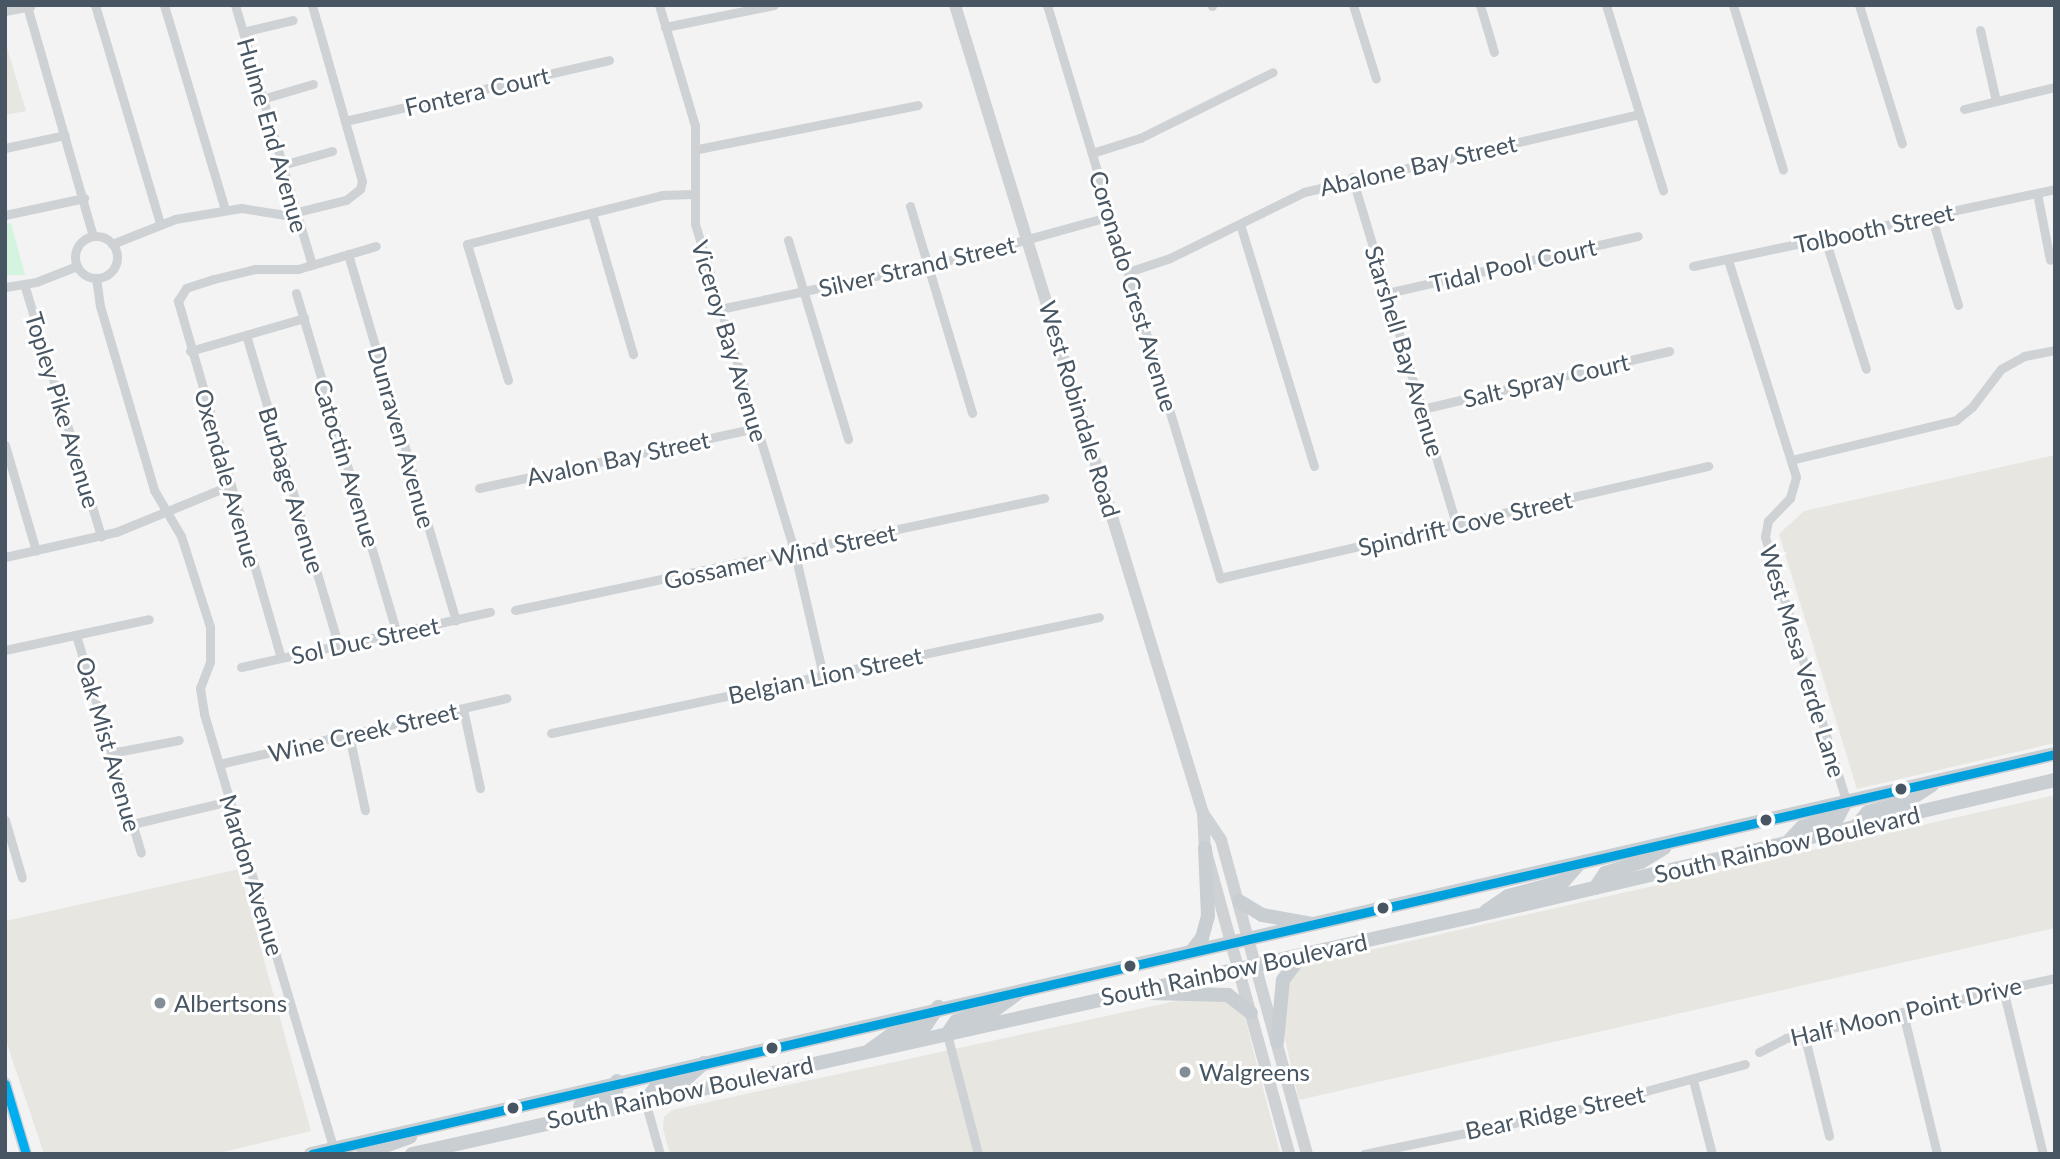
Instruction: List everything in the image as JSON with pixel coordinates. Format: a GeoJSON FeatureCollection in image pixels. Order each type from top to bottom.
{"type":"FeatureCollection","features":[{"type":"Feature","properties":{"kind":"main road","name":"West Robindale Road"},"geometry":{"type":"LineString","coordinates":[[955,5],[1203,813],[1205,848],[1233,942],[1289,1154]]}},
{"type":"Feature","properties":{"kind":"main road","name":"South Rainbow Boulevard"},"geometry":{"type":"LineString","coordinates":[[312,1154],[938,1007],[1315,924],[2055,754]]}},
{"type":"Feature","properties":{"kind":"main road"},"geometry":{"type":"LineString","coordinates":[[1854,829],[1863,815],[1906,802],[1939,780]]}},
{"type":"Feature","properties":{"kind":"main road","name":"South Rainbow Boulevard"},"geometry":{"type":"LineString","coordinates":[[412,1154],[561,1118],[1479,915],[2055,780]]}},
{"type":"Feature","properties":{"kind":"main road"},"geometry":{"type":"LineString","coordinates":[[1786,844],[1802,827],[1838,817],[1846,801]]}},
{"type":"Feature","properties":{"kind":"main road","name":"West Robindale Road"},"geometry":{"type":"LineString","coordinates":[[1203,813],[1221,840],[1251,938],[1307,1154]]}},
{"type":"Feature","properties":{"kind":"main road"},"geometry":{"type":"LineString","coordinates":[[1595,888],[1605,873],[1641,862],[1674,842]]}},
{"type":"Feature","properties":{"kind":"main road"},"geometry":{"type":"LineString","coordinates":[[1191,952],[1202,938],[1208,916],[1205,848]]}},
{"type":"Feature","properties":{"kind":"main road"},"geometry":{"type":"LineString","coordinates":[[1479,915],[1508,896],[1564,881],[1579,864]]}},
{"type":"Feature","properties":{"kind":"main road"},"geometry":{"type":"LineString","coordinates":[[1239,901],[1262,915],[1315,924]]}},
{"type":"Feature","properties":{"kind":"main road"},"geometry":{"type":"LineString","coordinates":[[1277,1042],[1283,980],[1302,955]]}},
{"type":"Feature","properties":{"kind":"main road"},"geometry":{"type":"LineString","coordinates":[[947,1034],[956,1021],[996,1009],[1023,989]]}},
{"type":"Feature","properties":{"kind":"main road"},"geometry":{"type":"LineString","coordinates":[[1123,993],[1228,995],[1251,1013]]}},
{"type":"Feature","properties":{"kind":"main road"},"geometry":{"type":"LineString","coordinates":[[869,1051],[892,1034],[926,1025],[938,1007]]}},
{"type":"Feature","properties":{"kind":"main road"},"geometry":{"type":"LineString","coordinates":[[645,1101],[656,1087],[686,1079],[705,1062]]}},
{"type":"Feature","properties":{"kind":"main road"},"geometry":{"type":"LineString","coordinates":[[561,1118],[616,1095],[617,1081]]}},
{"type":"Feature","properties":{"kind":"main road"},"geometry":{"type":"LineString","coordinates":[[5,1083],[26,1154]]}},
{"type":"Feature","properties":{"kind":"main road"},"geometry":{"type":"LineString","coordinates":[[1281,1124],[1289,1125],[1299,1154]]}},
{"type":"Feature","properties":{"kind":"main road"},"geometry":{"type":"LineString","coordinates":[[363,1154],[389,1147],[433,1126]]}},
{"type":"Feature","properties":{"kind":"street"},"geometry":{"type":"LineString","coordinates":[[95,5],[160,223]]}},
{"type":"Feature","properties":{"kind":"street"},"geometry":{"type":"LineString","coordinates":[[164,5],[225,210]]}},
{"type":"Feature","properties":{"kind":"street","name":"Hulme End Avenue"},"geometry":{"type":"LineString","coordinates":[[234,5],[312,265]]}},
{"type":"Feature","properties":{"kind":"street"},"geometry":{"type":"LineString","coordinates":[[112,244],[160,223],[225,210],[297,213],[346,200],[360,189],[362,181],[312,5]]}},
{"type":"Feature","properties":{"kind":"street","name":"Viceroy Bay Avenue"},"geometry":{"type":"LineString","coordinates":[[659,5],[698,149],[693,194],[695,224],[795,554],[823,675]]}},
{"type":"Feature","properties":{"kind":"street"},"geometry":{"type":"LineString","coordinates":[[665,27],[774,5]]}},
{"type":"Feature","properties":{"kind":"street","name":"Coronado Crest Avenue"},"geometry":{"type":"LineString","coordinates":[[1047,5],[1220,578]]}},
{"type":"Feature","properties":{"kind":"street"},"geometry":{"type":"LineString","coordinates":[[1353,5],[1376,79]]}},
{"type":"Feature","properties":{"kind":"street"},"geometry":{"type":"LineString","coordinates":[[1480,5],[1494,52]]}},
{"type":"Feature","properties":{"kind":"street"},"geometry":{"type":"LineString","coordinates":[[1606,5],[1663,190]]}},
{"type":"Feature","properties":{"kind":"street"},"geometry":{"type":"LineString","coordinates":[[1733,5],[1783,170]]}},
{"type":"Feature","properties":{"kind":"street"},"geometry":{"type":"LineString","coordinates":[[1859,5],[1902,144]]}},
{"type":"Feature","properties":{"kind":"street"},"geometry":{"type":"LineString","coordinates":[[5,11],[30,6],[93,236]]}},
{"type":"Feature","properties":{"kind":"street"},"geometry":{"type":"LineString","coordinates":[[243,32],[293,20]]}},
{"type":"Feature","properties":{"kind":"street"},"geometry":{"type":"LineString","coordinates":[[1980,30],[1996,101]]}},
{"type":"Feature","properties":{"kind":"street","name":"Fontera Court"},"geometry":{"type":"LineString","coordinates":[[345,121],[609,60]]}},
{"type":"Feature","properties":{"kind":"street"},"geometry":{"type":"LineString","coordinates":[[1092,153],[1140,138],[1273,72]]}},
{"type":"Feature","properties":{"kind":"street"},"geometry":{"type":"LineString","coordinates":[[262,99],[313,84]]}},
{"type":"Feature","properties":{"kind":"street"},"geometry":{"type":"LineString","coordinates":[[1964,108],[2055,87]]}},
{"type":"Feature","properties":{"kind":"street"},"geometry":{"type":"LineString","coordinates":[[698,149],[918,105]]}},
{"type":"Feature","properties":{"kind":"street","name":"Abalone Bay Street"},"geometry":{"type":"LineString","coordinates":[[1128,272],[1170,258],[1304,192],[1352,177],[1640,114]]}},
{"type":"Feature","properties":{"kind":"street"},"geometry":{"type":"LineString","coordinates":[[5,148],[65,135]]}},
{"type":"Feature","properties":{"kind":"street"},"geometry":{"type":"LineString","coordinates":[[282,164],[332,151]]}},
{"type":"Feature","properties":{"kind":"street","name":"Starshell Bay Avenue"},"geometry":{"type":"LineString","coordinates":[[1352,177],[1457,526]]}},
{"type":"Feature","properties":{"kind":"street","name":"Tolbooth Street"},"geometry":{"type":"LineString","coordinates":[[1693,266],[2055,189]]}},
{"type":"Feature","properties":{"kind":"street"},"geometry":{"type":"LineString","coordinates":[[2037,193],[2050,260]]}},
{"type":"Feature","properties":{"kind":"street"},"geometry":{"type":"LineString","coordinates":[[508,380],[467,244],[662,195],[693,194]]}},
{"type":"Feature","properties":{"kind":"street"},"geometry":{"type":"LineString","coordinates":[[5,215],[84,198]]}},
{"type":"Feature","properties":{"kind":"street"},"geometry":{"type":"LineString","coordinates":[[910,206],[972,413]]}},
{"type":"Feature","properties":{"kind":"street"},"geometry":{"type":"LineString","coordinates":[[592,213],[633,354]]}},
{"type":"Feature","properties":{"kind":"street"},"geometry":{"type":"LineString","coordinates":[[1931,215],[1958,305]]}},
{"type":"Feature","properties":{"kind":"street","name":"Silver Strand Street"},"geometry":{"type":"LineString","coordinates":[[720,309],[804,293],[1029,240],[1111,216]]}},
{"type":"Feature","properties":{"kind":"street"},"geometry":{"type":"LineString","coordinates":[[1240,224],[1314,467]]}},
{"type":"Feature","properties":{"kind":"street"},"geometry":{"type":"LineString","coordinates":[[77,266],[96,278],[113,269],[117,256],[112,244],[93,236]]}},
{"type":"Feature","properties":{"kind":"street"},"geometry":{"type":"LineString","coordinates":[[77,266],[78,247],[93,236]]}},
{"type":"Feature","properties":{"kind":"street","name":"Tidal Pool Court"},"geometry":{"type":"LineString","coordinates":[[1387,293],[1638,236]]}},
{"type":"Feature","properties":{"kind":"street"},"geometry":{"type":"LineString","coordinates":[[1825,239],[1866,369]]}},
{"type":"Feature","properties":{"kind":"street"},"geometry":{"type":"LineString","coordinates":[[788,240],[848,439]]}},
{"type":"Feature","properties":{"kind":"street"},"geometry":{"type":"LineString","coordinates":[[312,265],[376,246]]}},
{"type":"Feature","properties":{"kind":"street","name":"Dunraven Avenue"},"geometry":{"type":"LineString","coordinates":[[348,254],[456,620]]}},
{"type":"Feature","properties":{"kind":"street"},"geometry":{"type":"LineString","coordinates":[[1728,260],[1791,460],[1956,420],[1972,407],[2001,369],[2024,356],[2055,350]]}},
{"type":"Feature","properties":{"kind":"street","name":"Oxendale Avenue"},"geometry":{"type":"LineString","coordinates":[[281,659],[178,308],[179,297],[194,284],[239,272],[312,265]]}},
{"type":"Feature","properties":{"kind":"street"},"geometry":{"type":"LineString","coordinates":[[5,287],[24,284],[77,266]]}},
{"type":"Feature","properties":{"kind":"street","name":"Mardon Avenue"},"geometry":{"type":"LineString","coordinates":[[96,278],[100,306],[155,490],[181,536],[210,627],[210,662],[202,682],[201,700],[333,1151]]}},
{"type":"Feature","properties":{"kind":"street","name":"Topley Pike Avenue"},"geometry":{"type":"LineString","coordinates":[[24,284],[101,536]]}},
{"type":"Feature","properties":{"kind":"street","name":"Catoctin Avenue"},"geometry":{"type":"LineString","coordinates":[[296,293],[397,633]]}},
{"type":"Feature","properties":{"kind":"street"},"geometry":{"type":"LineString","coordinates":[[190,351],[304,318]]}},
{"type":"Feature","properties":{"kind":"street","name":"Burbage Avenue"},"geometry":{"type":"LineString","coordinates":[[246,335],[339,646]]}},
{"type":"Feature","properties":{"kind":"street","name":"Salt Spray Court"},"geometry":{"type":"LineString","coordinates":[[1422,410],[1669,351]]}},
{"type":"Feature","properties":{"kind":"street","name":"Avalon Bay Street"},"geometry":{"type":"LineString","coordinates":[[479,488],[756,428]]}},
{"type":"Feature","properties":{"kind":"street"},"geometry":{"type":"LineString","coordinates":[[5,445],[36,551]]}},
{"type":"Feature","properties":{"kind":"street","name":"West Mesa Verde Lane"},"geometry":{"type":"LineString","coordinates":[[1791,460],[1796,477],[1790,498],[1768,521],[1765,537],[1846,801]]}},
{"type":"Feature","properties":{"kind":"street","name":"Spindrift Cove Street"},"geometry":{"type":"LineString","coordinates":[[1220,578],[1457,526],[1708,466]]}},
{"type":"Feature","properties":{"kind":"street"},"geometry":{"type":"LineString","coordinates":[[5,557],[101,536],[229,486]]}},
{"type":"Feature","properties":{"kind":"street","name":"Gossamer Wind Street"},"geometry":{"type":"LineString","coordinates":[[515,610],[795,554],[1044,498]]}},
{"type":"Feature","properties":{"kind":"street","name":"Sol Duc Street"},"geometry":{"type":"LineString","coordinates":[[241,667],[490,612]]}},
{"type":"Feature","properties":{"kind":"street","name":"Belgian Lion Street"},"geometry":{"type":"LineString","coordinates":[[551,733],[1100,617]]}},
{"type":"Feature","properties":{"kind":"street"},"geometry":{"type":"LineString","coordinates":[[5,650],[149,619]]}},
{"type":"Feature","properties":{"kind":"street","name":"Oak Mist Avenue"},"geometry":{"type":"LineString","coordinates":[[76,635],[141,853]]}},
{"type":"Feature","properties":{"kind":"street","name":"Wine Creek Street"},"geometry":{"type":"LineString","coordinates":[[219,764],[508,698]]}},
{"type":"Feature","properties":{"kind":"street"},"geometry":{"type":"LineString","coordinates":[[463,709],[481,788]]}},
{"type":"Feature","properties":{"kind":"street"},"geometry":{"type":"LineString","coordinates":[[349,735],[365,810]]}},
{"type":"Feature","properties":{"kind":"street"},"geometry":{"type":"LineString","coordinates":[[111,753],[179,740]]}},
{"type":"Feature","properties":{"kind":"street"},"geometry":{"type":"LineString","coordinates":[[132,824],[230,801]]}},
{"type":"Feature","properties":{"kind":"street"},"geometry":{"type":"LineString","coordinates":[[5,820],[22,878]]}},
{"type":"Feature","properties":{"kind":"street","name":"Half Moon Point Drive"},"geometry":{"type":"LineString","coordinates":[[1759,1052],[1777,1040],[2055,978]]}},
{"type":"Feature","properties":{"kind":"street"},"geometry":{"type":"LineString","coordinates":[[2003,989],[2043,1154]]}},
{"type":"Feature","properties":{"kind":"street"},"geometry":{"type":"LineString","coordinates":[[1903,1013],[1937,1154]]}},
{"type":"Feature","properties":{"kind":"street"},"geometry":{"type":"LineString","coordinates":[[947,1034],[978,1154]]}},
{"type":"Feature","properties":{"kind":"street"},"geometry":{"type":"LineString","coordinates":[[1804,1034],[1829,1136]]}},
{"type":"Feature","properties":{"kind":"street","name":"Bear Ridge Street"},"geometry":{"type":"LineString","coordinates":[[1364,1154],[1576,1110],[1745,1064]]}},
{"type":"Feature","properties":{"kind":"street"},"geometry":{"type":"LineString","coordinates":[[1693,1080],[1712,1154]]}},
{"type":"Feature","properties":{"kind":"street"},"geometry":{"type":"LineString","coordinates":[[645,1101],[660,1154]]}},
{"type":"Feature","properties":{"kind":"shaded area"},"geometry":{"type":"Polygon","coordinates":[[[5,41],[26,111],[5,115],[5,41]]]}},
{"type":"Feature","properties":{"kind":"shaded area"},"geometry":{"type":"Polygon","coordinates":[[[2055,455],[2055,743],[1857,789],[1779,534],[1804,511],[2055,455]]]}},
{"type":"Feature","properties":{"kind":"shaded area"},"geometry":{"type":"Polygon","coordinates":[[[2055,795],[2055,928],[1299,1100],[1284,1035],[1288,980],[1300,966],[2055,795]]]}},
{"type":"Feature","properties":{"kind":"shaded area"},"geometry":{"type":"Polygon","coordinates":[[[239,869],[311,1131],[215,1154],[44,1154],[5,1038],[5,921],[239,869]]]}},
{"type":"Feature","properties":{"kind":"shaded area"},"geometry":{"type":"Polygon","coordinates":[[[1185,999],[1228,1001],[1244,1014],[1280,1154],[670,1154],[663,1129],[664,1117],[672,1110],[1185,999]]]}},
{"type":"Feature","properties":{"kind":"green space"},"geometry":{"type":"Polygon","coordinates":[[[11,223],[25,275],[5,275],[5,224],[11,223]]]}},
{"type":"Feature","properties":{"kind":"transit line"},"geometry":{"type":"LineString","coordinates":[[312,1154],[2055,754]]}},
{"type":"Feature","properties":{"kind":"transit line"},"geometry":{"type":"LineString","coordinates":[[5,1084],[26,1154]]}},
{"type":"Feature","properties":{"kind":"place","name":"Albertsons"},"geometry":{"type":"Point","coordinates":[160,1003]}},
{"type":"Feature","properties":{"kind":"place","name":"Walgreens"},"geometry":{"type":"Point","coordinates":[1185,1072]}}]}
